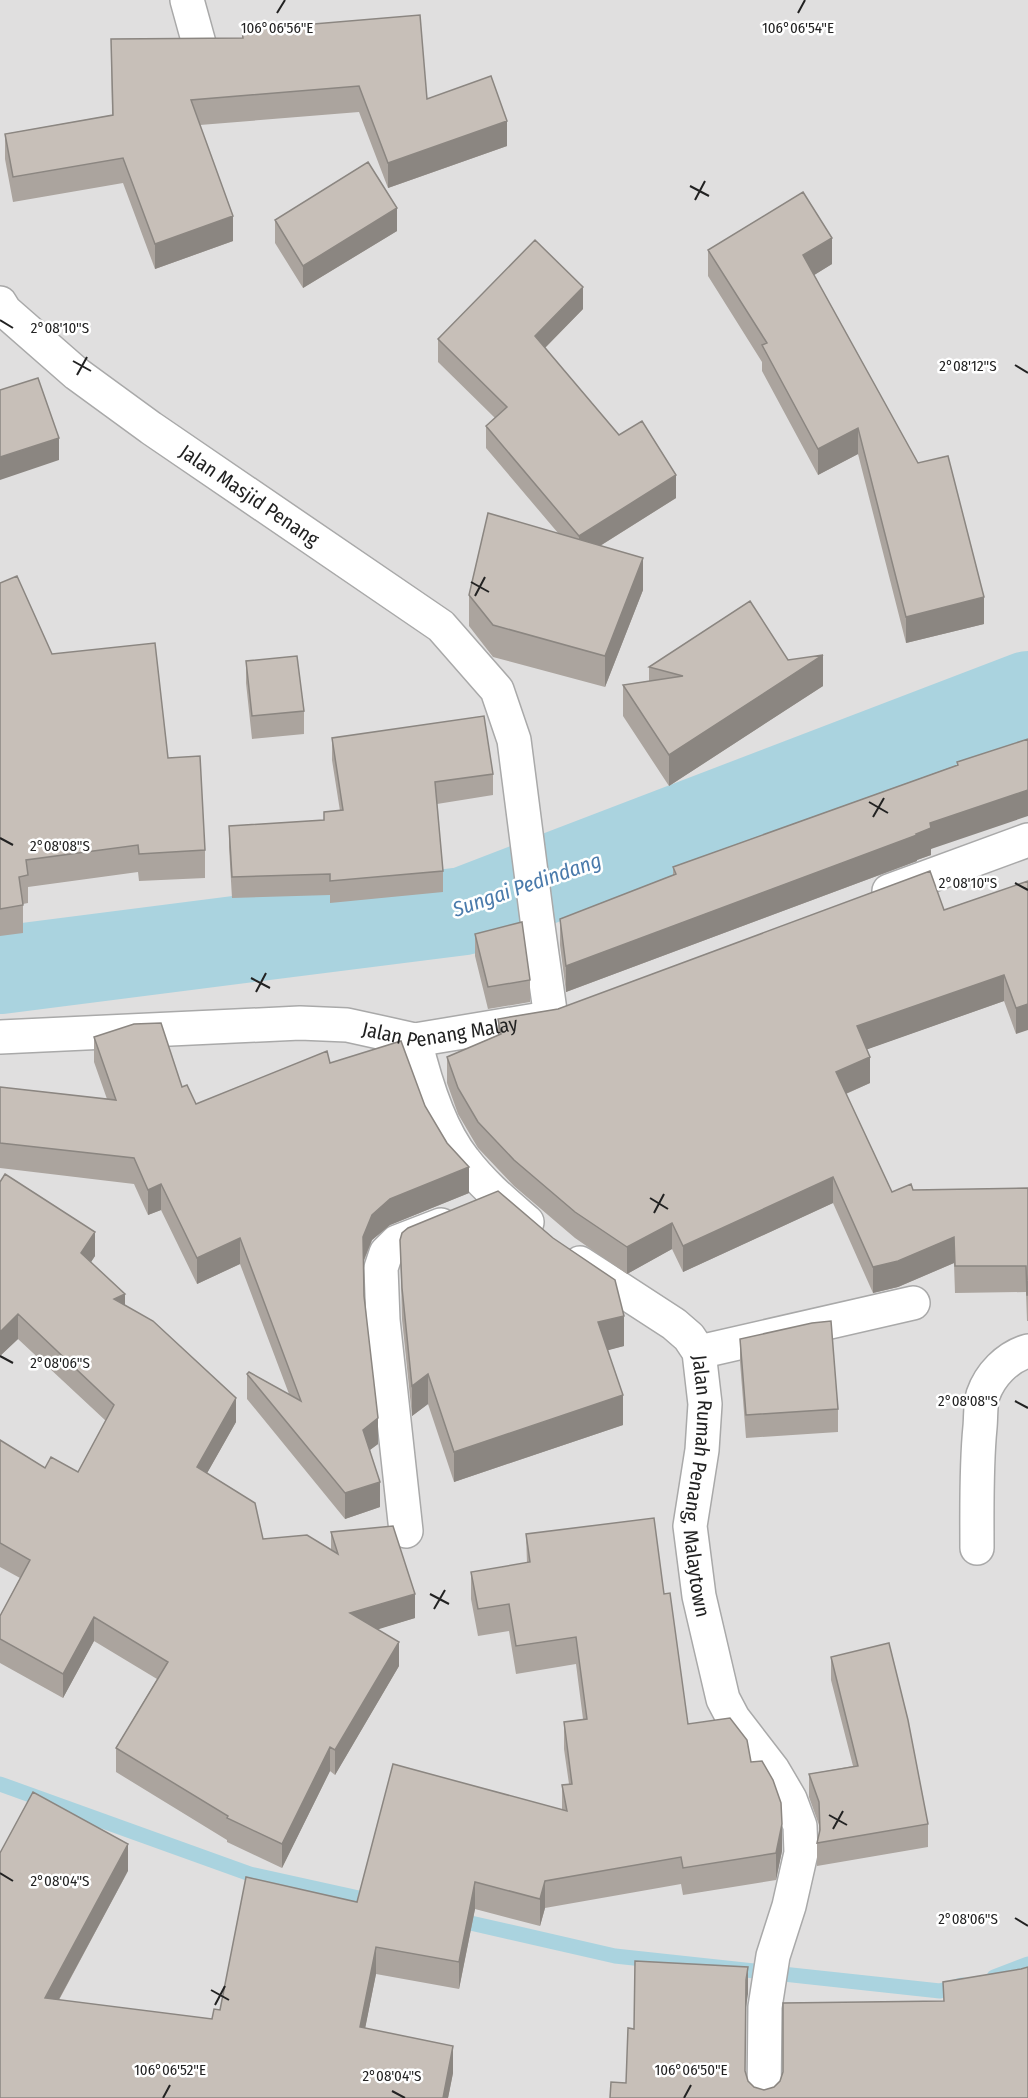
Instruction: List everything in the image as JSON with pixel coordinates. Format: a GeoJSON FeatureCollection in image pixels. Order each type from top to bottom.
{"type":"FeatureCollection","features":[{"type":"Feature","properties":{"kind":"street"},"geometry":{"type":"LineString","coordinates":[[188,0],[200,47]]}},
{"type":"Feature","properties":{"kind":"street","name":"Jalan Masjid Penang"},"geometry":{"type":"LineString","coordinates":[[0,303],[5,311],[68,366],[114,401],[441,626],[497,690],[514,740],[552,1018]]}},
{"type":"Feature","properties":{"kind":"street"},"geometry":{"type":"LineString","coordinates":[[860,902],[1028,840]]}},
{"type":"Feature","properties":{"kind":"street","name":"Jalan Penang Malay"},"geometry":{"type":"LineString","coordinates":[[0,1037],[300,1023],[347,1025],[415,1040],[552,1018],[585,1005]]}},
{"type":"Feature","properties":{"kind":"street","name":"Jalan Rumah Penang, Malaytown"},"geometry":{"type":"LineString","coordinates":[[415,1040],[423,1074],[441,1122],[463,1159],[501,1200],[551,1242],[615,1288],[674,1324],[689,1337],[699,1352],[705,1404],[702,1450],[690,1526],[699,1596],[723,1699],[733,1718],[773,1770],[789,1799],[800,1826],[801,1853],[789,1906],[773,1956],[765,2007],[764,2098]]}},
{"type":"Feature","properties":{"kind":"street"},"geometry":{"type":"LineString","coordinates":[[406,1531],[383,1320],[381,1268],[386,1253],[397,1242],[501,1200]]}},
{"type":"Feature","properties":{"kind":"street"},"geometry":{"type":"LineString","coordinates":[[699,1352],[913,1303]]}},
{"type":"Feature","properties":{"kind":"street"},"geometry":{"type":"LineString","coordinates":[[977,1548],[977,1458],[982,1397],[991,1378],[1003,1366],[1021,1353],[1028,1351]]}},
{"type":"Feature","properties":{"kind":"shaded area"},"geometry":{"type":"Polygon","coordinates":[[[0,0],[1028,0],[1028,2098],[0,2098],[0,0]]]}},
{"type":"Feature","properties":{"kind":"building"},"geometry":{"type":"Polygon","coordinates":[[[420,15],[427,99],[491,76],[507,121],[388,163],[359,86],[191,100],[233,216],[155,244],[123,158],[13,177],[5,134],[113,115],[111,39],[243,38],[242,30],[420,15]]]}},
{"type":"Feature","properties":{"kind":"building"},"geometry":{"type":"Polygon","coordinates":[[[368,162],[397,208],[303,266],[275,220],[368,162]]]}},
{"type":"Feature","properties":{"kind":"building"},"geometry":{"type":"Polygon","coordinates":[[[803,192],[832,238],[803,255],[918,463],[948,456],[984,597],[906,617],[858,428],[818,449],[762,345],[767,343],[708,250],[803,192]]]}},
{"type":"Feature","properties":{"kind":"building"},"geometry":{"type":"Polygon","coordinates":[[[535,240],[583,287],[535,336],[619,435],[642,421],[676,475],[579,536],[486,426],[507,407],[438,339],[535,240]]]}},
{"type":"Feature","properties":{"kind":"building"},"geometry":{"type":"Polygon","coordinates":[[[38,378],[59,438],[0,457],[0,390],[38,378]]]}},
{"type":"Feature","properties":{"kind":"building"},"geometry":{"type":"Polygon","coordinates":[[[488,513],[643,558],[605,656],[493,625],[469,595],[488,513]]]}},
{"type":"Feature","properties":{"kind":"building"},"geometry":{"type":"Polygon","coordinates":[[[17,576],[52,654],[155,643],[168,758],[200,756],[205,850],[139,854],[138,845],[26,860],[28,875],[19,877],[23,905],[0,909],[0,583],[17,576]]]}},
{"type":"Feature","properties":{"kind":"building"},"geometry":{"type":"Polygon","coordinates":[[[750,601],[788,660],[823,655],[669,755],[623,685],[683,676],[649,667],[750,601]]]}},
{"type":"Feature","properties":{"kind":"building"},"geometry":{"type":"Polygon","coordinates":[[[297,656],[304,711],[252,716],[246,661],[297,656]]]}},
{"type":"Feature","properties":{"kind":"building"},"geometry":{"type":"Polygon","coordinates":[[[484,716],[493,774],[435,782],[443,871],[330,881],[330,874],[232,877],[229,826],[324,820],[324,812],[343,810],[332,738],[484,716]]]}},
{"type":"Feature","properties":{"kind":"building"},"geometry":{"type":"Polygon","coordinates":[[[1028,739],[1028,790],[930,823],[931,828],[917,835],[566,966],[560,919],[676,874],[673,867],[958,765],[957,762],[1028,739]]]}},
{"type":"Feature","properties":{"kind":"building"},"geometry":{"type":"Polygon","coordinates":[[[930,871],[944,910],[1028,881],[1028,1004],[1016,1008],[1004,975],[857,1026],[870,1057],[836,1072],[892,1192],[911,1184],[913,1190],[1028,1188],[1028,1295],[1026,1266],[955,1266],[954,1237],[898,1261],[873,1267],[833,1177],[683,1246],[672,1223],[627,1247],[575,1212],[514,1160],[478,1122],[458,1088],[447,1057],[501,1034],[498,1019],[558,1009],[930,871]]]}},
{"type":"Feature","properties":{"kind":"building"},"geometry":{"type":"Polygon","coordinates":[[[522,922],[530,980],[488,987],[475,934],[522,922]]]}},
{"type":"Feature","properties":{"kind":"building"},"geometry":{"type":"Polygon","coordinates":[[[161,1023],[182,1087],[187,1085],[196,1104],[327,1051],[330,1063],[401,1041],[425,1106],[447,1143],[469,1167],[390,1199],[372,1215],[363,1237],[364,1296],[378,1418],[363,1430],[380,1482],[345,1493],[247,1374],[249,1372],[301,1401],[240,1238],[197,1258],[161,1184],[148,1190],[134,1158],[0,1143],[0,1087],[116,1100],[94,1037],[134,1024],[161,1023]]]}},
{"type":"Feature","properties":{"kind":"building"},"geometry":{"type":"Polygon","coordinates":[[[5,1174],[95,1232],[81,1253],[125,1294],[114,1299],[153,1321],[236,1398],[197,1467],[255,1503],[263,1539],[307,1535],[338,1554],[331,1532],[393,1526],[415,1594],[350,1613],[399,1642],[335,1750],[330,1747],[282,1844],[227,1818],[228,1816],[116,1748],[168,1662],[94,1617],[63,1674],[0,1639],[0,1616],[30,1560],[0,1543],[0,1440],[45,1468],[51,1457],[78,1472],[114,1405],[18,1314],[0,1332],[0,1182],[5,1174]]]}},
{"type":"Feature","properties":{"kind":"building"},"geometry":{"type":"Polygon","coordinates":[[[498,1191],[553,1238],[615,1280],[624,1316],[598,1322],[623,1395],[454,1452],[428,1374],[412,1386],[402,1288],[400,1240],[402,1233],[408,1228],[498,1191]]]}},
{"type":"Feature","properties":{"kind":"building"},"geometry":{"type":"Polygon","coordinates":[[[831,1321],[838,1409],[746,1415],[740,1339],[831,1321]]]}},
{"type":"Feature","properties":{"kind":"building"},"geometry":{"type":"Polygon","coordinates":[[[654,1518],[664,1594],[670,1593],[688,1724],[730,1718],[747,1740],[751,1762],[762,1761],[773,1780],[781,1803],[782,1824],[776,1853],[683,1868],[681,1857],[545,1881],[540,1899],[475,1882],[459,1962],[376,1947],[360,2027],[453,2046],[443,2098],[0,2098],[0,1853],[33,1792],[128,1844],[45,1998],[212,2019],[214,2009],[220,2010],[246,1877],[357,1902],[393,1764],[567,1811],[562,1785],[572,1784],[564,1722],[587,1719],[576,1637],[516,1646],[509,1604],[478,1609],[471,1572],[530,1562],[526,1534],[654,1518]]]}},
{"type":"Feature","properties":{"kind":"building"},"geometry":{"type":"Polygon","coordinates":[[[889,1643],[908,1720],[928,1824],[817,1843],[820,1830],[819,1802],[809,1774],[858,1766],[831,1657],[889,1643]]]}},
{"type":"Feature","properties":{"kind":"building"},"geometry":{"type":"Polygon","coordinates":[[[635,1961],[748,1967],[745,2071],[748,2081],[754,2087],[764,2090],[774,2087],[780,2081],[783,2072],[783,2003],[944,2001],[943,1982],[1028,1967],[1028,2098],[610,2098],[611,2082],[626,2083],[628,2028],[634,2029],[635,1961]]]}},
{"type":"Feature","properties":{"kind":"waterway","name":"Sungai Pedindang"},"geometry":{"type":"LineString","coordinates":[[0,970],[464,911],[1028,695]]}},
{"type":"Feature","properties":{"kind":"waterway"},"geometry":{"type":"LineString","coordinates":[[0,1784],[250,1874],[377,1902]]}},
{"type":"Feature","properties":{"kind":"waterway"},"geometry":{"type":"LineString","coordinates":[[453,1919],[615,1956],[940,1991],[962,1985]]}},
{"type":"Feature","properties":{"kind":"waterway"},"geometry":{"type":"LineString","coordinates":[[994,1977],[1028,1964]]}}]}
